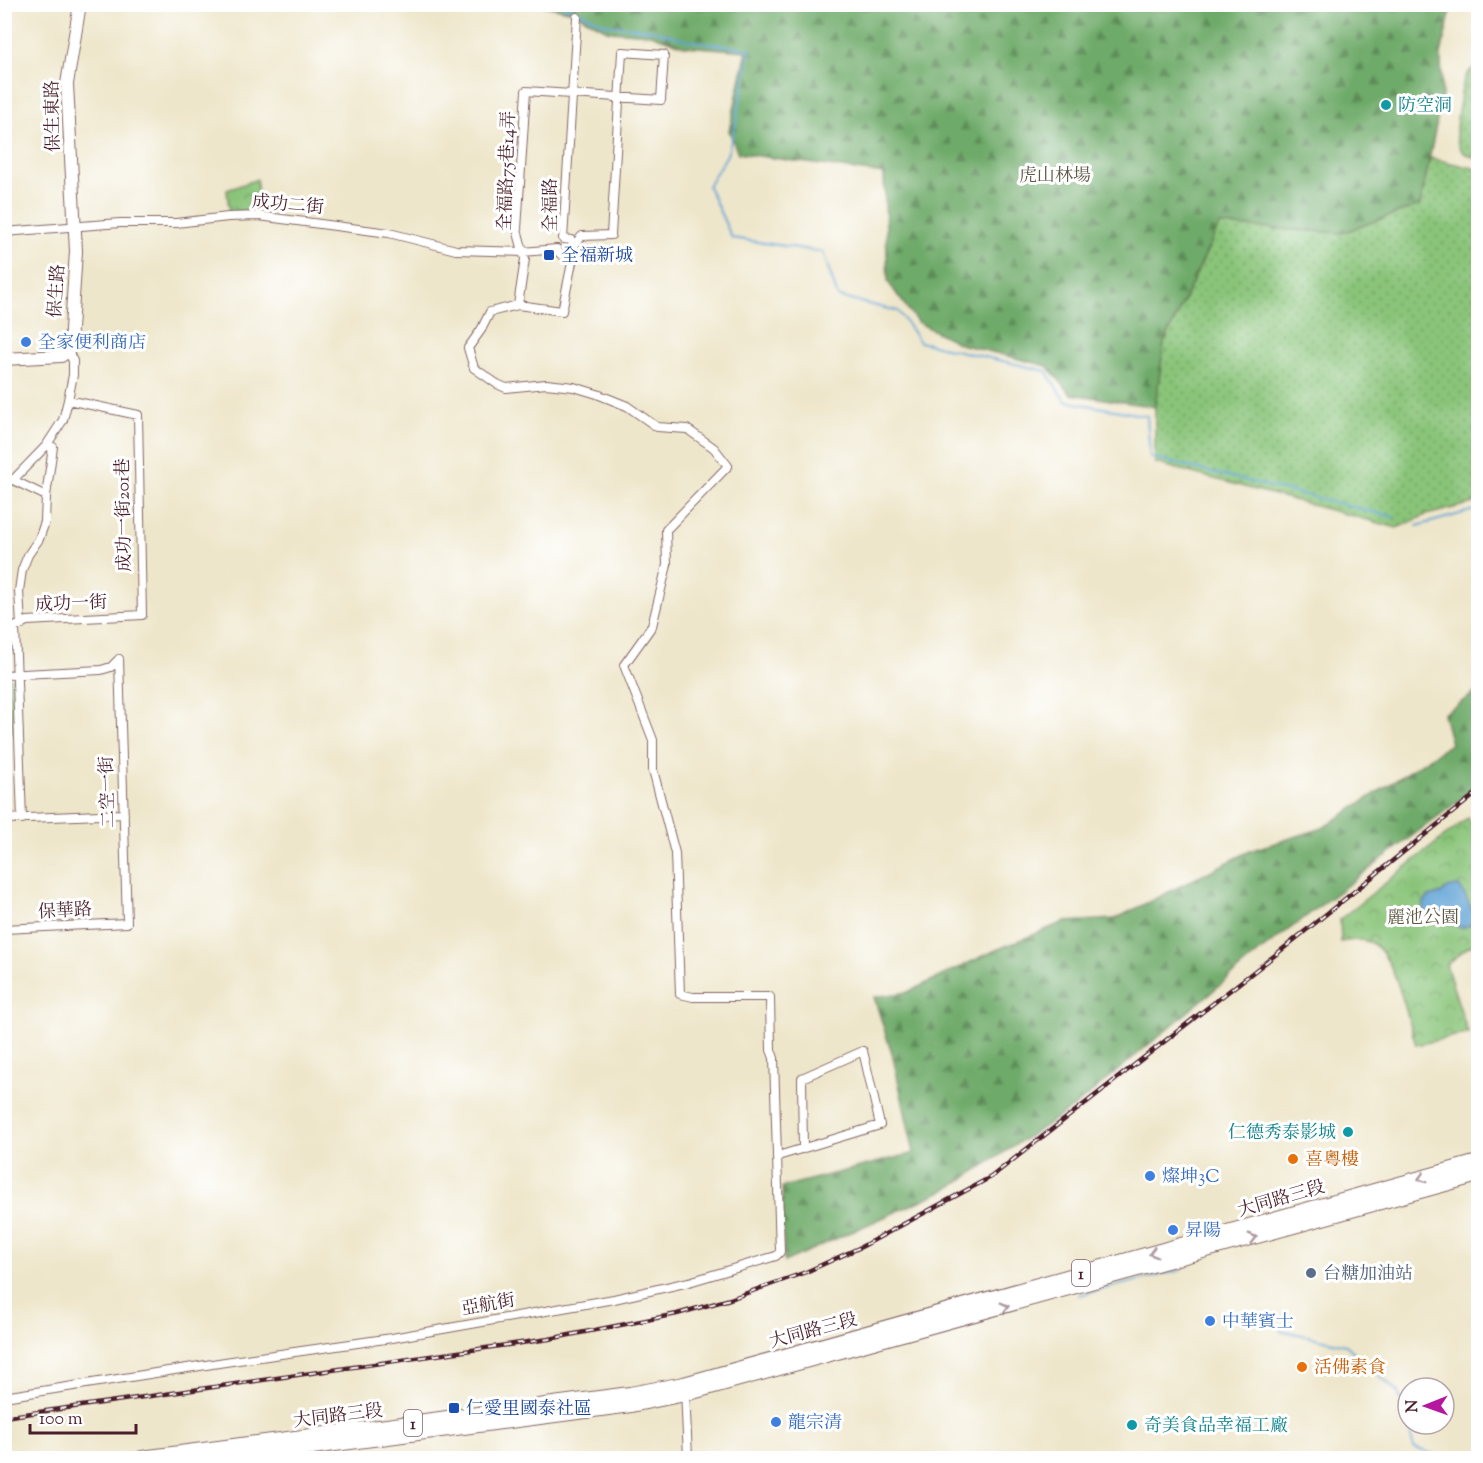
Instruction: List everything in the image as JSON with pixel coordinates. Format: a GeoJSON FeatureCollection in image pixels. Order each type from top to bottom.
{"type":"FeatureCollection","features":[{"type":"Feature","properties":{"kind":"main road","name":"大同路三段"},"geometry":{"type":"LineString","coordinates":[[229,1458],[631,1405],[1479,1162]]}},
{"type":"Feature","properties":{"kind":"main road","name":"大同路三段"},"geometry":{"type":"LineString","coordinates":[[142,1458],[630,1394],[684,1389],[1479,1175]]}},
{"type":"Feature","properties":{"kind":"street","name":"保生東路"},"geometry":{"type":"LineString","coordinates":[[76,226],[67,84],[80,4]]}},
{"type":"Feature","properties":{"kind":"street","name":"全福路"},"geometry":{"type":"LineString","coordinates":[[518,305],[562,311],[574,247],[571,240],[563,239],[578,17]]}},
{"type":"Feature","properties":{"kind":"street"},"geometry":{"type":"LineString","coordinates":[[563,239],[558,243],[560,252],[570,255],[582,236],[611,236],[620,97],[622,52],[664,55],[661,99],[620,97],[572,94]]}},
{"type":"Feature","properties":{"kind":"street","name":"全福路75巷14弄"},"geometry":{"type":"LineString","coordinates":[[518,305],[525,259],[517,230],[526,91],[572,94]]}},
{"type":"Feature","properties":{"kind":"street","name":"成功二街"},"geometry":{"type":"LineString","coordinates":[[4,232],[259,216],[389,233],[456,250],[560,252]]}},
{"type":"Feature","properties":{"kind":"street","name":"保生路"},"geometry":{"type":"LineString","coordinates":[[9,480],[46,446],[63,420],[73,375],[73,361],[68,351],[76,226]]}},
{"type":"Feature","properties":{"kind":"street","name":"亞航街"},"geometry":{"type":"LineString","coordinates":[[4,1397],[392,1338],[614,1299],[688,1282],[776,1256],[780,1252],[770,997],[693,997],[680,994],[675,853],[653,770],[653,740],[624,665],[652,626],[667,565],[666,530],[728,466],[714,448],[687,429],[657,427],[627,406],[597,394],[574,387],[546,384],[506,388],[474,368],[468,348],[490,312],[518,305]]}},
{"type":"Feature","properties":{"kind":"street"},"geometry":{"type":"LineString","coordinates":[[4,359],[61,356],[68,351]]}},
{"type":"Feature","properties":{"kind":"street","name":"成功一街201巷"},"geometry":{"type":"LineString","coordinates":[[68,399],[138,415],[142,615]]}},
{"type":"Feature","properties":{"kind":"street"},"geometry":{"type":"LineString","coordinates":[[22,819],[17,675],[19,591],[22,570],[28,555],[39,539],[45,522],[53,447],[46,446]]}},
{"type":"Feature","properties":{"kind":"street"},"geometry":{"type":"LineString","coordinates":[[9,480],[46,496]]}},
{"type":"Feature","properties":{"kind":"street","name":"成功一街"},"geometry":{"type":"LineString","coordinates":[[4,632],[27,621],[142,615]]}},
{"type":"Feature","properties":{"kind":"street","name":"二空一街"},"geometry":{"type":"LineString","coordinates":[[17,675],[101,670],[111,667],[119,659],[127,923]]}},
{"type":"Feature","properties":{"kind":"street"},"geometry":{"type":"LineString","coordinates":[[4,675],[17,675]]}},
{"type":"Feature","properties":{"kind":"street"},"geometry":{"type":"LineString","coordinates":[[4,819],[124,814]]}},
{"type":"Feature","properties":{"kind":"street","name":"保華路"},"geometry":{"type":"LineString","coordinates":[[4,930],[127,923]]}},
{"type":"Feature","properties":{"kind":"street"},"geometry":{"type":"LineString","coordinates":[[778,1156],[803,1149],[880,1125],[863,1052],[802,1078],[803,1149]]}},
{"type":"Feature","properties":{"kind":"street"},"geometry":{"type":"LineString","coordinates":[[684,1389],[688,1458]]}},
{"type":"Feature","properties":{"kind":"green space","name":"虎山林場"},"geometry":{"type":"Polygon","coordinates":[[[541,5],[1452,5],[1441,54],[1442,96],[1420,205],[1342,233],[1219,225],[1164,343],[1155,407],[1071,394],[1047,366],[960,344],[917,322],[888,282],[884,174],[738,153],[729,131],[747,51],[684,46],[651,34],[609,31],[573,12],[541,5]]]}},
{"type":"Feature","properties":{"kind":"green space"},"geometry":{"type":"Polygon","coordinates":[[[1478,65],[1478,96],[1472,130],[1478,131],[1478,158],[1468,156],[1462,151],[1456,136],[1456,127],[1464,80],[1469,72],[1478,65]]]}},
{"type":"Feature","properties":{"kind":"green space"},"geometry":{"type":"Polygon","coordinates":[[[1430,158],[1478,169],[1478,502],[1426,515],[1397,528],[1155,463],[1155,407],[1164,343],[1219,225],[1342,233],[1420,205],[1430,158]]]}},
{"type":"Feature","properties":{"kind":"green space"},"geometry":{"type":"Polygon","coordinates":[[[257,179],[258,211],[229,212],[227,190],[257,179]]]}},
{"type":"Feature","properties":{"kind":"green space"},"geometry":{"type":"Polygon","coordinates":[[[4,678],[12,678],[14,732],[5,733],[4,678]]]}},
{"type":"Feature","properties":{"kind":"green space"},"geometry":{"type":"Polygon","coordinates":[[[1478,691],[1478,786],[1262,950],[1074,1107],[949,1188],[784,1262],[782,1187],[914,1153],[893,1057],[874,997],[908,992],[996,950],[1064,922],[1115,919],[1252,850],[1323,828],[1451,744],[1443,714],[1478,691]]]}},
{"type":"Feature","properties":{"kind":"green space","name":"麗池公園"},"geometry":{"type":"Polygon","coordinates":[[[1468,818],[1478,837],[1478,946],[1469,946],[1446,965],[1468,1033],[1416,1045],[1400,990],[1388,961],[1381,951],[1369,942],[1357,940],[1341,942],[1340,919],[1468,818]]]}},
{"type":"Feature","properties":{"kind":"water"},"geometry":{"type":"Polygon","coordinates":[[[1459,886],[1475,918],[1470,925],[1461,928],[1450,922],[1437,923],[1425,917],[1423,903],[1429,897],[1459,886]]]}},
{"type":"Feature","properties":{"kind":"waterway"},"geometry":{"type":"LineString","coordinates":[[556,4],[576,10],[605,24],[652,30],[687,40],[750,49],[727,155],[708,186],[732,238],[823,252],[838,297],[898,311],[920,342],[1046,371],[1065,401],[1147,416],[1150,457],[1394,517]]}},
{"type":"Feature","properties":{"kind":"waterway"},"geometry":{"type":"LineString","coordinates":[[1417,526],[1478,509]]}},
{"type":"Feature","properties":{"kind":"waterway"},"geometry":{"type":"LineString","coordinates":[[1079,1295],[1181,1270]]}},
{"type":"Feature","properties":{"kind":"waterway"},"geometry":{"type":"LineString","coordinates":[[1280,1330],[1346,1345],[1399,1393],[1414,1448],[1446,1458]]}},
{"type":"Feature","properties":{"kind":"railway"},"geometry":{"type":"LineString","coordinates":[[4,1417],[549,1339],[677,1314],[730,1299],[806,1272],[861,1247],[991,1177],[1279,952],[1478,792]]}},
{"type":"Feature","properties":{"kind":"place","name":"防空洞"},"geometry":{"type":"Point","coordinates":[1386,105]}},
{"type":"Feature","properties":{"kind":"place","name":"全福新城"},"geometry":{"type":"Point","coordinates":[549,255]}},
{"type":"Feature","properties":{"kind":"place","name":"全家便利商店"},"geometry":{"type":"Point","coordinates":[26,342]}},
{"type":"Feature","properties":{"kind":"place","name":"仁德秀泰影城"},"geometry":{"type":"Point","coordinates":[1348,1132]}},
{"type":"Feature","properties":{"kind":"place","name":"喜粵樓"},"geometry":{"type":"Point","coordinates":[1293,1159]}},
{"type":"Feature","properties":{"kind":"place","name":"燦坤3C"},"geometry":{"type":"Point","coordinates":[1150,1176]}},
{"type":"Feature","properties":{"kind":"place","name":"昇陽"},"geometry":{"type":"Point","coordinates":[1173,1230]}},
{"type":"Feature","properties":{"kind":"place","name":"台糖加油站"},"geometry":{"type":"Point","coordinates":[1311,1273]}},
{"type":"Feature","properties":{"kind":"place","name":"中華賓士"},"geometry":{"type":"Point","coordinates":[1210,1321]}},
{"type":"Feature","properties":{"kind":"place","name":"活佛素食"},"geometry":{"type":"Point","coordinates":[1302,1367]}},
{"type":"Feature","properties":{"kind":"place","name":"仁愛里國泰社區"},"geometry":{"type":"Point","coordinates":[454,1408]}},
{"type":"Feature","properties":{"kind":"place","name":"龍宗清"},"geometry":{"type":"Point","coordinates":[776,1422]}},
{"type":"Feature","properties":{"kind":"place","name":"奇美食品幸福工廠"},"geometry":{"type":"Point","coordinates":[1132,1425]}}]}
